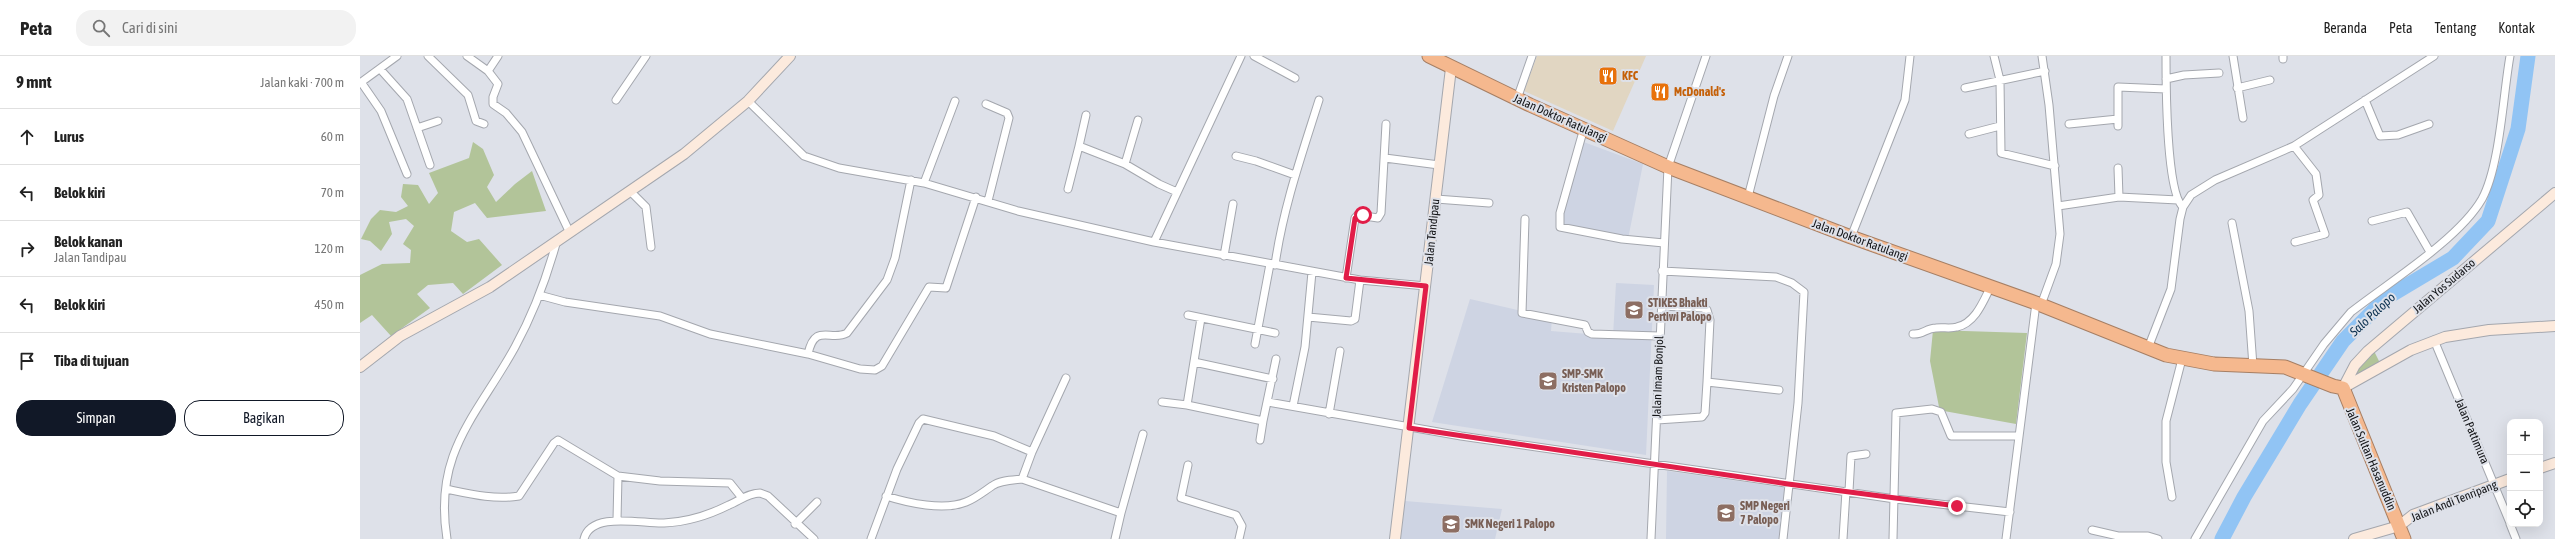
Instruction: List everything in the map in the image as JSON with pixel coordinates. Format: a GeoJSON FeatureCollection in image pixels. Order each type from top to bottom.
{"type":"FeatureCollection","features":[{"type":"Feature","properties":{"kind":"highway","name":"Jalan Doktor Ratulangi"},"geometry":{"type":"LineString","coordinates":[[1429,56],[1517,99],[1668,167],[1851,237],[2038,304],[2148,348],[2182,360],[2225,365],[2285,367],[2338,387]]}},
{"type":"Feature","properties":{"kind":"highway","name":"Jalan Sultan Hasanuddin"},"geometry":{"type":"LineString","coordinates":[[2338,387],[2404,539]]}},
{"type":"Feature","properties":{"kind":"street"},"geometry":{"type":"LineString","coordinates":[[397,56],[360,83],[381,111],[407,174]]}},
{"type":"Feature","properties":{"kind":"street"},"geometry":{"type":"LineString","coordinates":[[428,56],[468,95],[476,121],[484,124]]}},
{"type":"Feature","properties":{"kind":"street"},"geometry":{"type":"LineString","coordinates":[[467,56],[488,71],[498,84],[493,98],[493,104],[506,113],[522,132],[569,231]]}},
{"type":"Feature","properties":{"kind":"street"},"geometry":{"type":"LineString","coordinates":[[488,71],[498,56]]}},
{"type":"Feature","properties":{"kind":"street"},"geometry":{"type":"LineString","coordinates":[[616,100],[646,56]]}},
{"type":"Feature","properties":{"kind":"street"},"geometry":{"type":"LineString","coordinates":[[360,367],[400,336],[490,287],[569,231],[631,192],[684,154],[748,101],[790,56]]}},
{"type":"Feature","properties":{"kind":"street"},"geometry":{"type":"LineString","coordinates":[[1154,242],[1241,56]]}},
{"type":"Feature","properties":{"kind":"street"},"geometry":{"type":"LineString","coordinates":[[1254,56],[1295,78]]}},
{"type":"Feature","properties":{"kind":"street"},"geometry":{"type":"LineString","coordinates":[[1517,99],[1532,56]]}},
{"type":"Feature","properties":{"kind":"street","name":"Jalan Imam Bonjol"},"geometry":{"type":"LineString","coordinates":[[1651,539],[1657,420],[1659,336],[1668,167],[1706,56]]}},
{"type":"Feature","properties":{"kind":"street"},"geometry":{"type":"LineString","coordinates":[[1748,197],[1774,96],[1788,56]]}},
{"type":"Feature","properties":{"kind":"street"},"geometry":{"type":"LineString","coordinates":[[1851,237],[1905,100],[1910,56]]}},
{"type":"Feature","properties":{"kind":"street"},"geometry":{"type":"LineString","coordinates":[[1994,56],[2000,80],[2000,150],[2003,155],[2055,166]]}},
{"type":"Feature","properties":{"kind":"street"},"geometry":{"type":"LineString","coordinates":[[2006,539],[2038,304],[2058,254],[2060,234],[2055,166],[2045,71],[2042,56]]}},
{"type":"Feature","properties":{"kind":"street"},"geometry":{"type":"LineString","coordinates":[[2166,56],[2166,89],[2170,149],[2178,200],[2183,207]]}},
{"type":"Feature","properties":{"kind":"street"},"geometry":{"type":"LineString","coordinates":[[2233,56],[2242,118]]}},
{"type":"Feature","properties":{"kind":"street"},"geometry":{"type":"LineString","coordinates":[[2148,348],[2171,290],[2183,207],[2191,195],[2215,180],[2294,146],[2434,56]]}},
{"type":"Feature","properties":{"kind":"street"},"geometry":{"type":"LineString","coordinates":[[2195,539],[2263,421],[2304,374],[2346,316],[2430,252],[2463,222],[2478,205],[2486,189],[2498,136],[2510,56]]}},
{"type":"Feature","properties":{"kind":"street","name":"Jalan Tandipau"},"geometry":{"type":"LineString","coordinates":[[1395,539],[1451,68]]}},
{"type":"Feature","properties":{"kind":"street"},"geometry":{"type":"LineString","coordinates":[[380,69],[407,99],[430,165]]}},
{"type":"Feature","properties":{"kind":"street"},"geometry":{"type":"LineString","coordinates":[[1965,88],[2045,71]]}},
{"type":"Feature","properties":{"kind":"street"},"geometry":{"type":"LineString","coordinates":[[2166,79],[2184,75],[2219,73]]}},
{"type":"Feature","properties":{"kind":"street"},"geometry":{"type":"LineString","coordinates":[[2237,88],[2270,80]]}},
{"type":"Feature","properties":{"kind":"street"},"geometry":{"type":"LineString","coordinates":[[2069,124],[2118,123],[2118,87],[2166,89]]}},
{"type":"Feature","properties":{"kind":"street"},"geometry":{"type":"LineString","coordinates":[[1255,344],[1257,328],[1282,223],[1319,100]]}},
{"type":"Feature","properties":{"kind":"street"},"geometry":{"type":"LineString","coordinates":[[2365,100],[2380,136],[2398,135],[2429,124]]}},
{"type":"Feature","properties":{"kind":"street"},"geometry":{"type":"LineString","coordinates":[[748,101],[793,148],[808,158],[839,168],[924,182],[1018,211],[1154,242],[1346,278],[1426,286]]}},
{"type":"Feature","properties":{"kind":"street"},"geometry":{"type":"LineString","coordinates":[[924,182],[955,101]]}},
{"type":"Feature","properties":{"kind":"street"},"geometry":{"type":"LineString","coordinates":[[986,104],[1007,113],[1009,118],[988,201]]}},
{"type":"Feature","properties":{"kind":"street"},"geometry":{"type":"LineString","coordinates":[[1068,190],[1086,115]]}},
{"type":"Feature","properties":{"kind":"street"},"geometry":{"type":"LineString","coordinates":[[1125,164],[1138,120]]}},
{"type":"Feature","properties":{"kind":"street"},"geometry":{"type":"LineString","coordinates":[[417,128],[438,121]]}},
{"type":"Feature","properties":{"kind":"street"},"geometry":{"type":"LineString","coordinates":[[1346,278],[1356,217],[1363,215],[1378,218],[1381,213],[1386,124]]}},
{"type":"Feature","properties":{"kind":"street"},"geometry":{"type":"LineString","coordinates":[[1969,134],[2000,126]]}},
{"type":"Feature","properties":{"kind":"street"},"geometry":{"type":"LineString","coordinates":[[1584,128],[1560,213],[1560,227],[1622,239],[1664,243]]}},
{"type":"Feature","properties":{"kind":"street"},"geometry":{"type":"LineString","coordinates":[[1079,146],[1125,164],[1159,184],[1177,192]]}},
{"type":"Feature","properties":{"kind":"street"},"geometry":{"type":"LineString","coordinates":[[2294,146],[2316,174],[2319,195],[2313,200],[2325,234],[2295,242]]}},
{"type":"Feature","properties":{"kind":"street"},"geometry":{"type":"LineString","coordinates":[[1236,156],[1256,160],[1295,176]]}},
{"type":"Feature","properties":{"kind":"street"},"geometry":{"type":"LineString","coordinates":[[1385,158],[1439,165]]}},
{"type":"Feature","properties":{"kind":"street"},"geometry":{"type":"LineString","coordinates":[[2118,168],[2119,198]]}},
{"type":"Feature","properties":{"kind":"street"},"geometry":{"type":"LineString","coordinates":[[808,354],[810,346],[820,334],[827,333],[839,336],[847,333],[887,280],[895,258],[911,180]]}},
{"type":"Feature","properties":{"kind":"street"},"geometry":{"type":"LineString","coordinates":[[631,192],[646,207],[651,247]]}},
{"type":"Feature","properties":{"kind":"street","name":"Jalan Yos Sudarso"},"geometry":{"type":"LineString","coordinates":[[2338,387],[2368,351],[2555,193]]}},
{"type":"Feature","properties":{"kind":"street"},"geometry":{"type":"LineString","coordinates":[[539,295],[565,302],[660,316],[710,334],[808,354],[860,369],[878,369],[929,287],[946,288],[976,197]]}},
{"type":"Feature","properties":{"kind":"street"},"geometry":{"type":"LineString","coordinates":[[2058,206],[2119,198],[2178,200]]}},
{"type":"Feature","properties":{"kind":"street"},"geometry":{"type":"LineString","coordinates":[[1436,199],[1488,203]]}},
{"type":"Feature","properties":{"kind":"street"},"geometry":{"type":"LineString","coordinates":[[1224,256],[1233,204]]}},
{"type":"Feature","properties":{"kind":"street"},"geometry":{"type":"LineString","coordinates":[[2372,221],[2407,212],[2430,252]]}},
{"type":"Feature","properties":{"kind":"street"},"geometry":{"type":"LineString","coordinates":[[1525,219],[1522,313],[1585,325],[1588,332],[1592,334],[1659,336]]}},
{"type":"Feature","properties":{"kind":"street"},"geometry":{"type":"LineString","coordinates":[[2232,223],[2249,312],[2253,366]]}},
{"type":"Feature","properties":{"kind":"street"},"geometry":{"type":"LineString","coordinates":[[447,539],[445,520],[446,489],[453,452],[480,401],[514,348],[539,295],[557,240]]}},
{"type":"Feature","properties":{"kind":"street"},"geometry":{"type":"LineString","coordinates":[[1662,271],[1776,277],[1792,282],[1804,292],[1798,402],[1783,539]]}},
{"type":"Feature","properties":{"kind":"street"},"geometry":{"type":"LineString","coordinates":[[1293,406],[1305,348],[1312,272]]}},
{"type":"Feature","properties":{"kind":"street"},"geometry":{"type":"LineString","coordinates":[[1308,317],[1351,321],[1355,319],[1360,280]]}},
{"type":"Feature","properties":{"kind":"street"},"geometry":{"type":"LineString","coordinates":[[1913,334],[1924,334],[1935,328],[1956,328],[1966,324],[1978,312],[1990,288]]}},
{"type":"Feature","properties":{"kind":"street"},"geometry":{"type":"LineString","coordinates":[[1657,420],[1702,417],[1705,413],[1710,320],[1707,310],[1703,308],[1661,306]]}},
{"type":"Feature","properties":{"kind":"street"},"geometry":{"type":"LineString","coordinates":[[1188,315],[1257,328],[1275,333]]}},
{"type":"Feature","properties":{"kind":"street"},"geometry":{"type":"LineString","coordinates":[[1187,405],[1201,318]]}},
{"type":"Feature","properties":{"kind":"street"},"geometry":{"type":"LineString","coordinates":[[2338,387],[2434,340],[2489,330],[2555,326]]}},
{"type":"Feature","properties":{"kind":"street","name":"Jalan Pattimura"},"geometry":{"type":"LineString","coordinates":[[2434,340],[2507,516]]}},
{"type":"Feature","properties":{"kind":"street"},"geometry":{"type":"LineString","coordinates":[[1329,414],[1340,351]]}},
{"type":"Feature","properties":{"kind":"street"},"geometry":{"type":"LineString","coordinates":[[1260,440],[1276,359]]}},
{"type":"Feature","properties":{"kind":"street"},"geometry":{"type":"LineString","coordinates":[[2172,497],[2166,462],[2166,421],[2182,360]]}},
{"type":"Feature","properties":{"kind":"street"},"geometry":{"type":"LineString","coordinates":[[1194,362],[1273,379]]}},
{"type":"Feature","properties":{"kind":"street"},"geometry":{"type":"LineString","coordinates":[[1022,479],[1032,452],[1066,378]]}},
{"type":"Feature","properties":{"kind":"street"},"geometry":{"type":"LineString","coordinates":[[1707,382],[1779,390]]}},
{"type":"Feature","properties":{"kind":"street"},"geometry":{"type":"LineString","coordinates":[[1162,402],[1187,405],[1263,421]]}},
{"type":"Feature","properties":{"kind":"street"},"geometry":{"type":"LineString","coordinates":[[1268,402],[1409,428],[1895,499],[2010,512]]}},
{"type":"Feature","properties":{"kind":"street"},"geometry":{"type":"LineString","coordinates":[[1893,539],[1896,413],[1932,410],[1941,412],[1951,436],[2019,436]]}},
{"type":"Feature","properties":{"kind":"street"},"geometry":{"type":"LineString","coordinates":[[871,539],[897,469],[922,419],[994,436],[1032,452]]}},
{"type":"Feature","properties":{"kind":"street"},"geometry":{"type":"LineString","coordinates":[[1115,539],[1143,434]]}},
{"type":"Feature","properties":{"kind":"street"},"geometry":{"type":"LineString","coordinates":[[446,489],[480,496],[506,498],[519,496],[554,443],[558,440],[618,476],[660,481],[730,483],[742,498]]}},
{"type":"Feature","properties":{"kind":"street"},"geometry":{"type":"LineString","coordinates":[[1843,539],[1851,456],[1866,454]]}},
{"type":"Feature","properties":{"kind":"street"},"geometry":{"type":"LineString","coordinates":[[2543,467],[2555,463]]}},
{"type":"Feature","properties":{"kind":"street"},"geometry":{"type":"LineString","coordinates":[[1188,465],[1181,498],[1236,514],[1242,526],[1239,539]]}},
{"type":"Feature","properties":{"kind":"street"},"geometry":{"type":"LineString","coordinates":[[617,520],[618,476]]}},
{"type":"Feature","properties":{"kind":"street"},"geometry":{"type":"LineString","coordinates":[[886,496],[921,504],[964,503],[1001,482],[1022,479],[1121,513]]}},
{"type":"Feature","properties":{"kind":"street","name":"Jalan Andi Tenripang"},"geometry":{"type":"LineString","coordinates":[[2399,526],[2413,515],[2507,480]]}},
{"type":"Feature","properties":{"kind":"street"},"geometry":{"type":"LineString","coordinates":[[584,539],[591,527],[617,520],[639,523],[680,522],[710,513],[756,493],[764,494],[814,539]]}},
{"type":"Feature","properties":{"kind":"street"},"geometry":{"type":"LineString","coordinates":[[796,524],[817,502]]}},
{"type":"Feature","properties":{"kind":"street"},"geometry":{"type":"LineString","coordinates":[[2354,539],[2399,526]]}},
{"type":"Feature","properties":{"kind":"street","name":"Jalan Pattimura"},"geometry":{"type":"LineString","coordinates":[[2512,527],[2516,539]]}},
{"type":"Feature","properties":{"kind":"street"},"geometry":{"type":"LineString","coordinates":[[2092,530],[2118,536],[2148,536],[2158,539]]}},
{"type":"Feature","properties":{"kind":"shaded area"},"geometry":{"type":"Polygon","coordinates":[[[1537,56],[1646,56],[1613,131],[1524,91],[1537,56]]]}},
{"type":"Feature","properties":{"kind":"shaded area"},"geometry":{"type":"Polygon","coordinates":[[[1581,141],[1643,164],[1628,239],[1558,226],[1581,141]]]}},
{"type":"Feature","properties":{"kind":"shaded area","name":"SMP-SMK Kristen Palopo"},"geometry":{"type":"Polygon","coordinates":[[[1616,283],[1654,285],[1646,455],[1432,422],[1470,299],[1552,318],[1551,331],[1613,336],[1616,283]]]}},
{"type":"Feature","properties":{"kind":"shaded area","name":"SMP Negeri 7 Palopo"},"geometry":{"type":"Polygon","coordinates":[[[1667,471],[1788,488],[1782,539],[1666,539],[1667,471]]]}},
{"type":"Feature","properties":{"kind":"shaded area","name":"SMK Negeri 1 Palopo"},"geometry":{"type":"Polygon","coordinates":[[[1405,501],[1502,509],[1495,539],[1401,539],[1405,501]]]}},
{"type":"Feature","properties":{"kind":"green space"},"geometry":{"type":"Polygon","coordinates":[[[473,142],[483,149],[494,175],[487,187],[496,202],[515,184],[532,171],[546,211],[487,218],[475,203],[454,212],[451,231],[467,242],[479,239],[502,265],[463,294],[453,283],[428,285],[417,294],[430,308],[391,336],[372,315],[360,323],[360,275],[382,264],[410,263],[411,250],[403,244],[414,226],[406,219],[389,222],[392,234],[381,251],[370,241],[361,239],[371,219],[380,210],[396,212],[408,206],[401,197],[403,184],[418,185],[429,204],[438,193],[429,173],[469,158],[473,142]]]}},
{"type":"Feature","properties":{"kind":"green space"},"geometry":{"type":"Polygon","coordinates":[[[1933,330],[2027,333],[2016,424],[1944,411],[1939,407],[1930,361],[1933,330]]]}},
{"type":"Feature","properties":{"kind":"green space"},"geometry":{"type":"Polygon","coordinates":[[[2373,349],[2380,363],[2356,375],[2362,360],[2373,349]]]}},
{"type":"Feature","properties":{"kind":"waterway","name":"Salo Palopo"},"geometry":{"type":"LineString","coordinates":[[2222,539],[2244,497],[2300,404],[2343,341],[2386,298],[2453,258],[2488,221],[2518,129],[2528,56]]}},
{"type":"Feature","properties":{"kind":"place","name":"KFC"},"geometry":{"type":"Point","coordinates":[1608,76]}},
{"type":"Feature","properties":{"kind":"place","name":"McDonald's"},"geometry":{"type":"Point","coordinates":[1660,92]}},
{"type":"Feature","properties":{"kind":"place","name":"STIKES Bhakti Pertiwi Palopo"},"geometry":{"type":"Point","coordinates":[1634,310]}},
{"type":"Feature","properties":{"kind":"place","name":"SMP-SMK Kristen Palopo"},"geometry":{"type":"Point","coordinates":[1548,381]}},
{"type":"Feature","properties":{"kind":"place","name":"SMP Negeri 7 Palopo"},"geometry":{"type":"Point","coordinates":[1726,513]}},
{"type":"Feature","properties":{"kind":"place","name":"SMK Negeri 1 Palopo"},"geometry":{"type":"Point","coordinates":[1451,524]}},
{"type":"Feature","properties":{"kind":"route"},"geometry":{"type":"LineString","coordinates":[[1363,215],[1358,215],[1355,218],[1350,242],[1346,278],[1426,286],[1409,428],[1788,484],[1957,506]]}}]}
